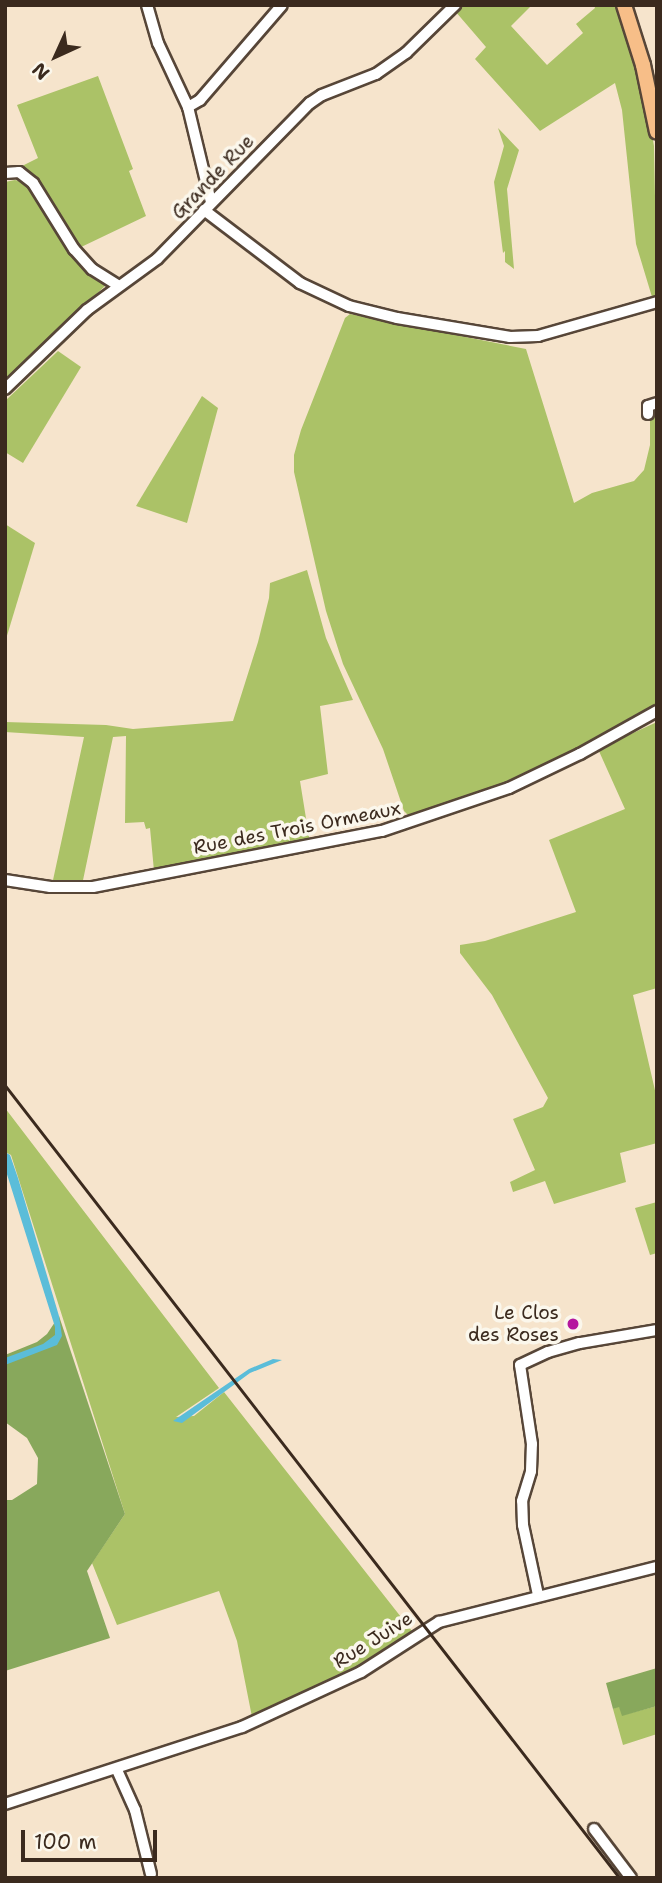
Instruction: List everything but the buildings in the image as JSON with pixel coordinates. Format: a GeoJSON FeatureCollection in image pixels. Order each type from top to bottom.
{"type":"FeatureCollection","features":[{"type":"Feature","properties":{"kind":"main road"},"geometry":{"type":"LineString","coordinates":[[625,5],[643,65],[657,132]]}},
{"type":"Feature","properties":{"kind":"street"},"geometry":{"type":"LineString","coordinates":[[147,5],[158,43],[188,107],[208,206],[300,283],[349,306],[397,318],[510,337],[538,336],[657,302]]}},
{"type":"Feature","properties":{"kind":"street"},"geometry":{"type":"LineString","coordinates":[[188,107],[200,100],[282,5]]}},
{"type":"Feature","properties":{"kind":"street","name":"Grande Rue"},"geometry":{"type":"LineString","coordinates":[[5,389],[87,310],[157,259],[310,103],[322,94],[376,74],[406,53],[455,5]]}},
{"type":"Feature","properties":{"kind":"street"},"geometry":{"type":"LineString","coordinates":[[5,173],[19,172],[33,183],[74,249],[92,269],[118,285]]}},
{"type":"Feature","properties":{"kind":"street"},"geometry":{"type":"LineString","coordinates":[[648,414],[648,406],[657,403]]}},
{"type":"Feature","properties":{"kind":"street","name":"Rue des Trois Ormeaux"},"geometry":{"type":"LineString","coordinates":[[5,880],[50,887],[93,887],[374,834],[509,788],[657,711]]}},
{"type":"Feature","properties":{"kind":"street"},"geometry":{"type":"LineString","coordinates":[[538,1595],[523,1525],[522,1501],[531,1471],[532,1444],[520,1365],[548,1352],[580,1343],[657,1330]]}},
{"type":"Feature","properties":{"kind":"street","name":"Rue Juive"},"geometry":{"type":"LineString","coordinates":[[5,1804],[117,1770],[242,1727],[346,1680],[439,1622],[657,1567]]}},
{"type":"Feature","properties":{"kind":"street"},"geometry":{"type":"LineString","coordinates":[[117,1770],[135,1810],[151,1874]]}},
{"type":"Feature","properties":{"kind":"street"},"geometry":{"type":"LineString","coordinates":[[594,1829],[631,1878]]}},
{"type":"Feature","properties":{"kind":"green space"},"geometry":{"type":"Polygon","coordinates":[[[461,5],[532,5],[511,26],[547,65],[583,33],[576,24],[595,8],[594,5],[619,5],[646,99],[654,146],[657,297],[652,297],[636,244],[622,110],[615,83],[540,131],[475,59],[486,47],[455,11],[461,5]]]}},
{"type":"Feature","properties":{"kind":"green space"},"geometry":{"type":"Polygon","coordinates":[[[98,76],[133,169],[129,171],[146,216],[77,249],[18,168],[38,158],[17,105],[98,76]]]}},
{"type":"Feature","properties":{"kind":"green space"},"geometry":{"type":"Polygon","coordinates":[[[498,128],[519,150],[507,189],[514,269],[505,262],[494,182],[504,146],[498,128]]]}},
{"type":"Feature","properties":{"kind":"green space"},"geometry":{"type":"Polygon","coordinates":[[[5,182],[23,182],[35,194],[73,254],[106,285],[5,381],[5,182]]]}},
{"type":"Feature","properties":{"kind":"green space"},"geometry":{"type":"Polygon","coordinates":[[[350,314],[526,349],[574,503],[592,493],[634,481],[644,470],[650,445],[650,418],[657,406],[657,705],[527,775],[417,814],[408,815],[404,811],[383,749],[343,664],[326,611],[294,472],[294,455],[301,430],[345,318],[350,314]]]}},
{"type":"Feature","properties":{"kind":"green space"},"geometry":{"type":"Polygon","coordinates":[[[58,351],[81,367],[23,463],[5,452],[5,401],[58,351]]]}},
{"type":"Feature","properties":{"kind":"green space"},"geometry":{"type":"Polygon","coordinates":[[[202,396],[218,408],[187,523],[136,506],[202,396]]]}},
{"type":"Feature","properties":{"kind":"green space"},"geometry":{"type":"Polygon","coordinates":[[[5,524],[35,543],[6,639],[5,638],[5,524]]]}},
{"type":"Feature","properties":{"kind":"green space"},"geometry":{"type":"Polygon","coordinates":[[[307,570],[326,638],[353,700],[320,706],[328,774],[300,781],[310,843],[154,871],[150,828],[146,829],[144,822],[125,823],[126,736],[113,737],[82,885],[53,880],[84,737],[5,732],[5,722],[106,725],[133,729],[233,721],[258,642],[270,583],[307,570]]]}},
{"type":"Feature","properties":{"kind":"green space"},"geometry":{"type":"Polygon","coordinates":[[[657,722],[657,988],[633,995],[657,1099],[657,1143],[620,1153],[626,1182],[554,1204],[545,1181],[513,1192],[510,1182],[535,1170],[513,1119],[543,1107],[548,1098],[492,995],[460,953],[460,945],[485,941],[576,912],[549,840],[625,809],[598,749],[657,722]]]}},
{"type":"Feature","properties":{"kind":"green space"},"geometry":{"type":"Polygon","coordinates":[[[5,1108],[219,1388],[176,1417],[194,1416],[224,1392],[412,1631],[399,1641],[333,1681],[252,1717],[237,1641],[219,1591],[117,1625],[92,1563],[125,1514],[11,1155],[5,1152],[5,1108]]]}},
{"type":"Feature","properties":{"kind":"green space"},"geometry":{"type":"Polygon","coordinates":[[[657,1202],[657,1253],[650,1255],[635,1208],[657,1202]]]}},
{"type":"Feature","properties":{"kind":"green space"},"geometry":{"type":"Polygon","coordinates":[[[59,1316],[125,1514],[87,1571],[110,1638],[5,1671],[5,1500],[12,1500],[37,1484],[38,1458],[27,1438],[5,1422],[5,1355],[37,1342],[47,1334],[59,1316]]]}},
{"type":"Feature","properties":{"kind":"green space"},"geometry":{"type":"Polygon","coordinates":[[[657,1668],[657,1706],[622,1716],[619,1707],[613,1709],[606,1683],[657,1668]]]}},
{"type":"Feature","properties":{"kind":"green space"},"geometry":{"type":"Polygon","coordinates":[[[619,1706],[623,1715],[657,1706],[657,1734],[623,1745],[613,1709],[619,1706]]]}},
{"type":"Feature","properties":{"kind":"water"},"geometry":{"type":"Polygon","coordinates":[[[5,1152],[10,1155],[18,1178],[59,1316],[62,1336],[57,1345],[5,1365],[5,1358],[43,1344],[55,1335],[55,1327],[5,1168],[5,1152]]]}},
{"type":"Feature","properties":{"kind":"water"},"geometry":{"type":"Polygon","coordinates":[[[273,1359],[282,1360],[250,1373],[182,1423],[173,1421],[249,1369],[273,1359]]]}},
{"type":"Feature","properties":{"kind":"railway"},"geometry":{"type":"LineString","coordinates":[[5,1085],[620,1878]]}},
{"type":"Feature","properties":{"kind":"place","name":"Le Clos des Roses"},"geometry":{"type":"Point","coordinates":[573,1324]}}]}
